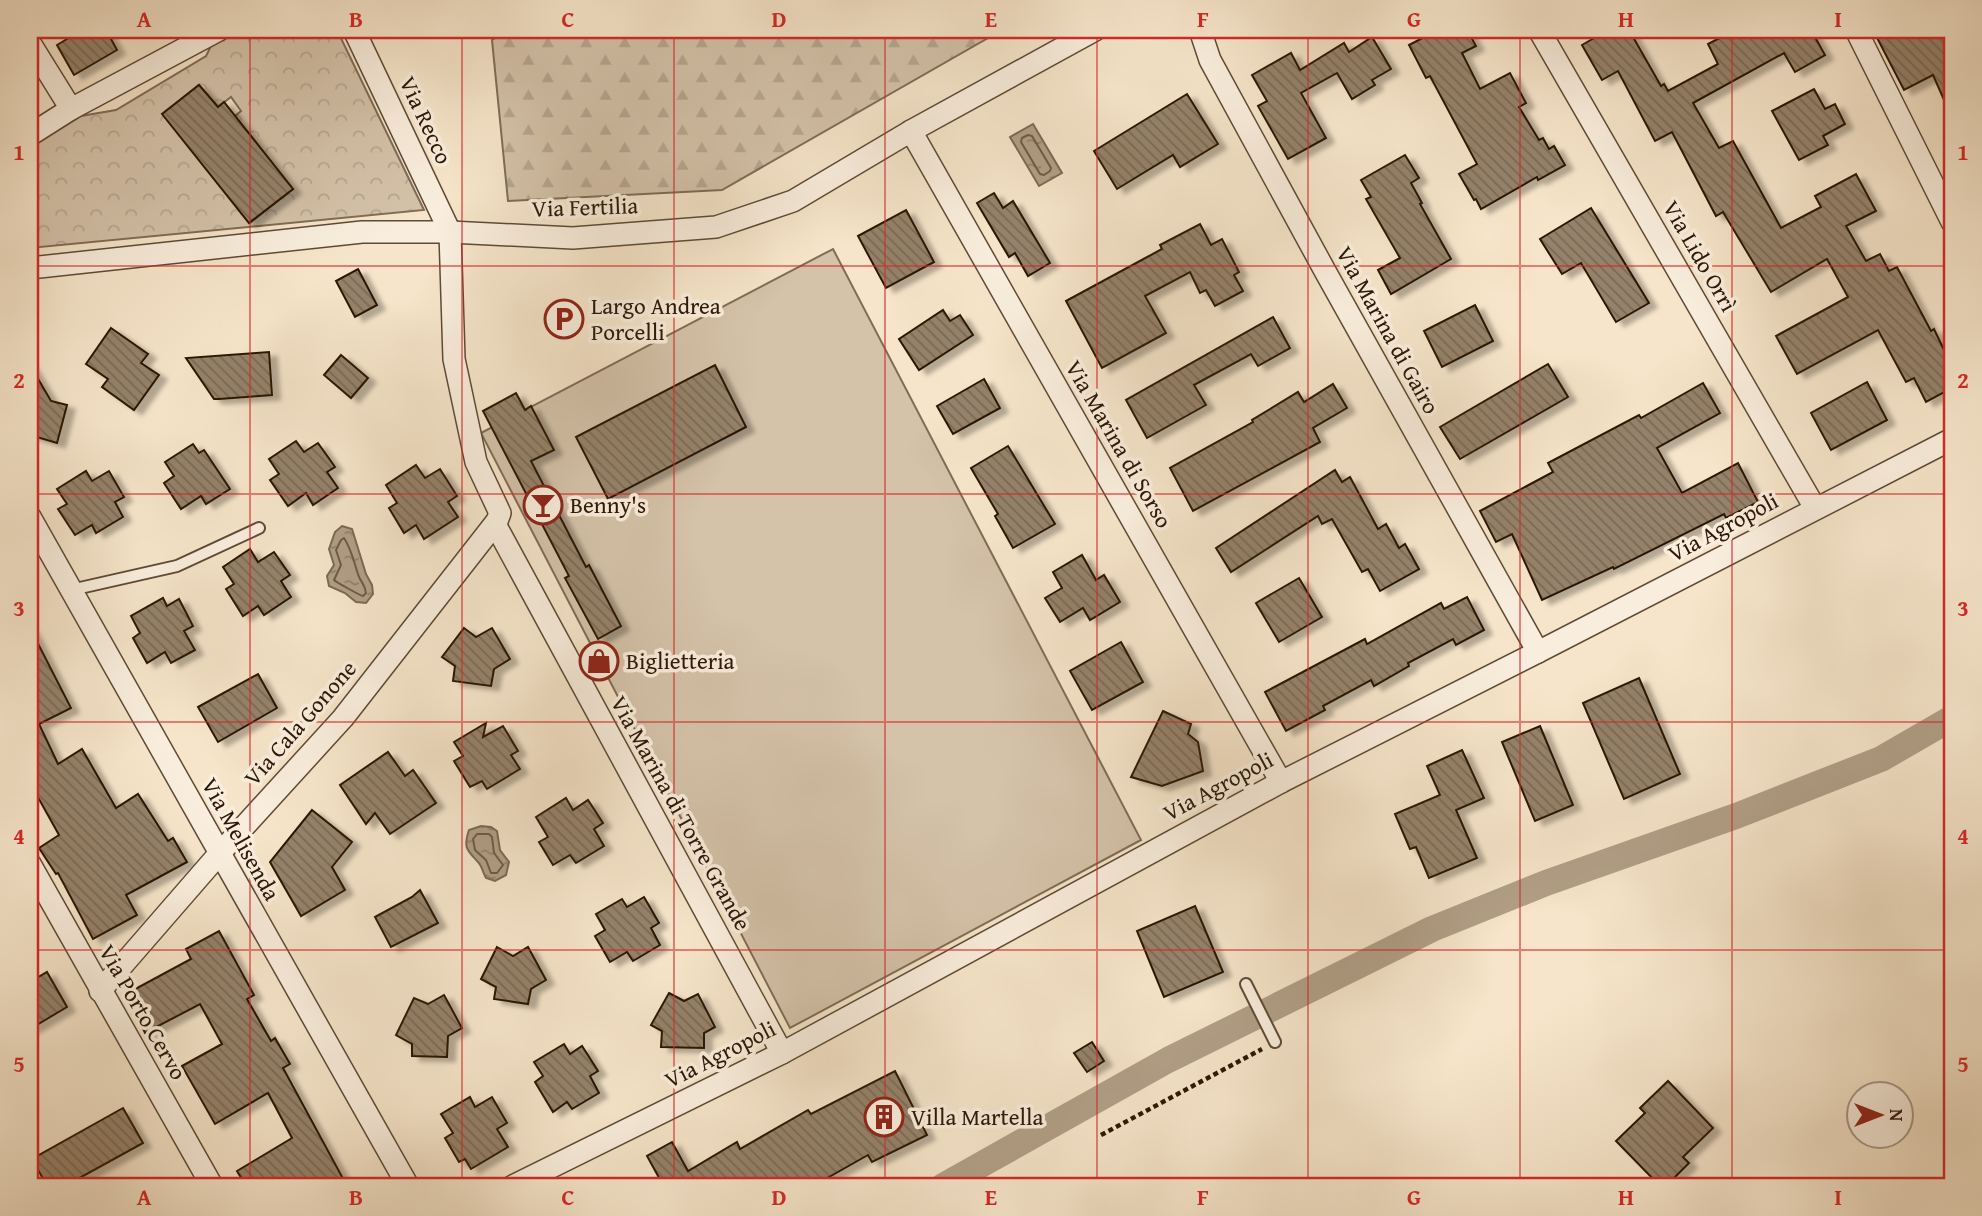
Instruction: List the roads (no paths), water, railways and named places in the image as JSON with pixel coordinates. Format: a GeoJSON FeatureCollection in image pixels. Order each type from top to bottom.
{"type":"FeatureCollection","features":[{"type":"Feature","properties":{"kind":"street"},"geometry":{"type":"LineString","coordinates":[[30,135],[71,109],[219,30]]}},
{"type":"Feature","properties":{"kind":"street","name":"Via Recco"},"geometry":{"type":"LineString","coordinates":[[354,30],[450,232]]}},
{"type":"Feature","properties":{"kind":"street","name":"Via Fertilia"},"geometry":{"type":"LineString","coordinates":[[30,268],[362,232],[450,232],[573,238],[716,227],[793,201],[911,131],[1095,30]]}},
{"type":"Feature","properties":{"kind":"street","name":"Via Marina di Gairo"},"geometry":{"type":"LineString","coordinates":[[1200,30],[1210,60],[1538,653]]}},
{"type":"Feature","properties":{"kind":"street","name":"Via Lido Orrì"},"geometry":{"type":"LineString","coordinates":[[1539,30],[1815,508]]}},
{"type":"Feature","properties":{"kind":"street"},"geometry":{"type":"LineString","coordinates":[[1856,30],[1952,222]]}},
{"type":"Feature","properties":{"kind":"street"},"geometry":{"type":"LineString","coordinates":[[30,43],[71,109]]}},
{"type":"Feature","properties":{"kind":"street","name":"Via Marina di Sorso"},"geometry":{"type":"LineString","coordinates":[[911,131],[1281,782]]}},
{"type":"Feature","properties":{"kind":"street","name":"Via Marina di Torre Grande"},"geometry":{"type":"LineString","coordinates":[[450,232],[454,359],[472,448],[478,468],[499,506],[497,519],[782,1053]]}},
{"type":"Feature","properties":{"kind":"street","name":"Via Agropoli"},"geometry":{"type":"LineString","coordinates":[[513,1186],[782,1053],[1281,782],[1538,653],[1952,439]]}},
{"type":"Feature","properties":{"kind":"street","name":"Via Melisenda"},"geometry":{"type":"LineString","coordinates":[[30,517],[408,1186]]}},
{"type":"Feature","properties":{"kind":"street","name":"Via Cala Gonone"},"geometry":{"type":"LineString","coordinates":[[100,991],[219,854],[343,718],[497,519]]}},
{"type":"Feature","properties":{"kind":"street","name":"Via Porto Cervo"},"geometry":{"type":"LineString","coordinates":[[30,864],[212,1186]]}},
{"type":"Feature","properties":{"kind":"lane"},"geometry":{"type":"LineString","coordinates":[[71,590],[177,566],[259,528]]}},
{"type":"Feature","properties":{"kind":"lane"},"geometry":{"type":"LineString","coordinates":[[1246,984],[1275,1042]]}},
{"type":"Feature","properties":{"kind":"water"},"geometry":{"type":"Polygon","coordinates":[[[1033,124],[1062,173],[1039,186],[1010,137],[1033,124]]]}},
{"type":"Feature","properties":{"kind":"water"},"geometry":{"type":"Polygon","coordinates":[[[342,526],[352,529],[372,585],[373,594],[366,603],[356,602],[345,593],[329,586],[327,576],[334,565],[329,549],[335,532],[342,526]]]}},
{"type":"Feature","properties":{"kind":"water"},"geometry":{"type":"Polygon","coordinates":[[[481,826],[497,831],[500,850],[509,862],[506,875],[495,881],[486,878],[467,848],[469,830],[481,826]]]}},
{"type":"Feature","properties":{"kind":"waterway"},"geometry":{"type":"LineString","coordinates":[[943,1186],[1168,1060],[1432,929],[1546,883],[1736,816],[1881,759],[1952,718]]}},
{"type":"Feature","properties":{"kind":"place","name":"Largo Andrea Porcelli"},"geometry":{"type":"Point","coordinates":[564,319]}},
{"type":"Feature","properties":{"kind":"place","name":"Benny's"},"geometry":{"type":"Point","coordinates":[543,505]}},
{"type":"Feature","properties":{"kind":"place","name":"Biglietteria"},"geometry":{"type":"Point","coordinates":[599,661]}},
{"type":"Feature","properties":{"kind":"place","name":"Villa Martella"},"geometry":{"type":"Point","coordinates":[884,1117]}}]}
